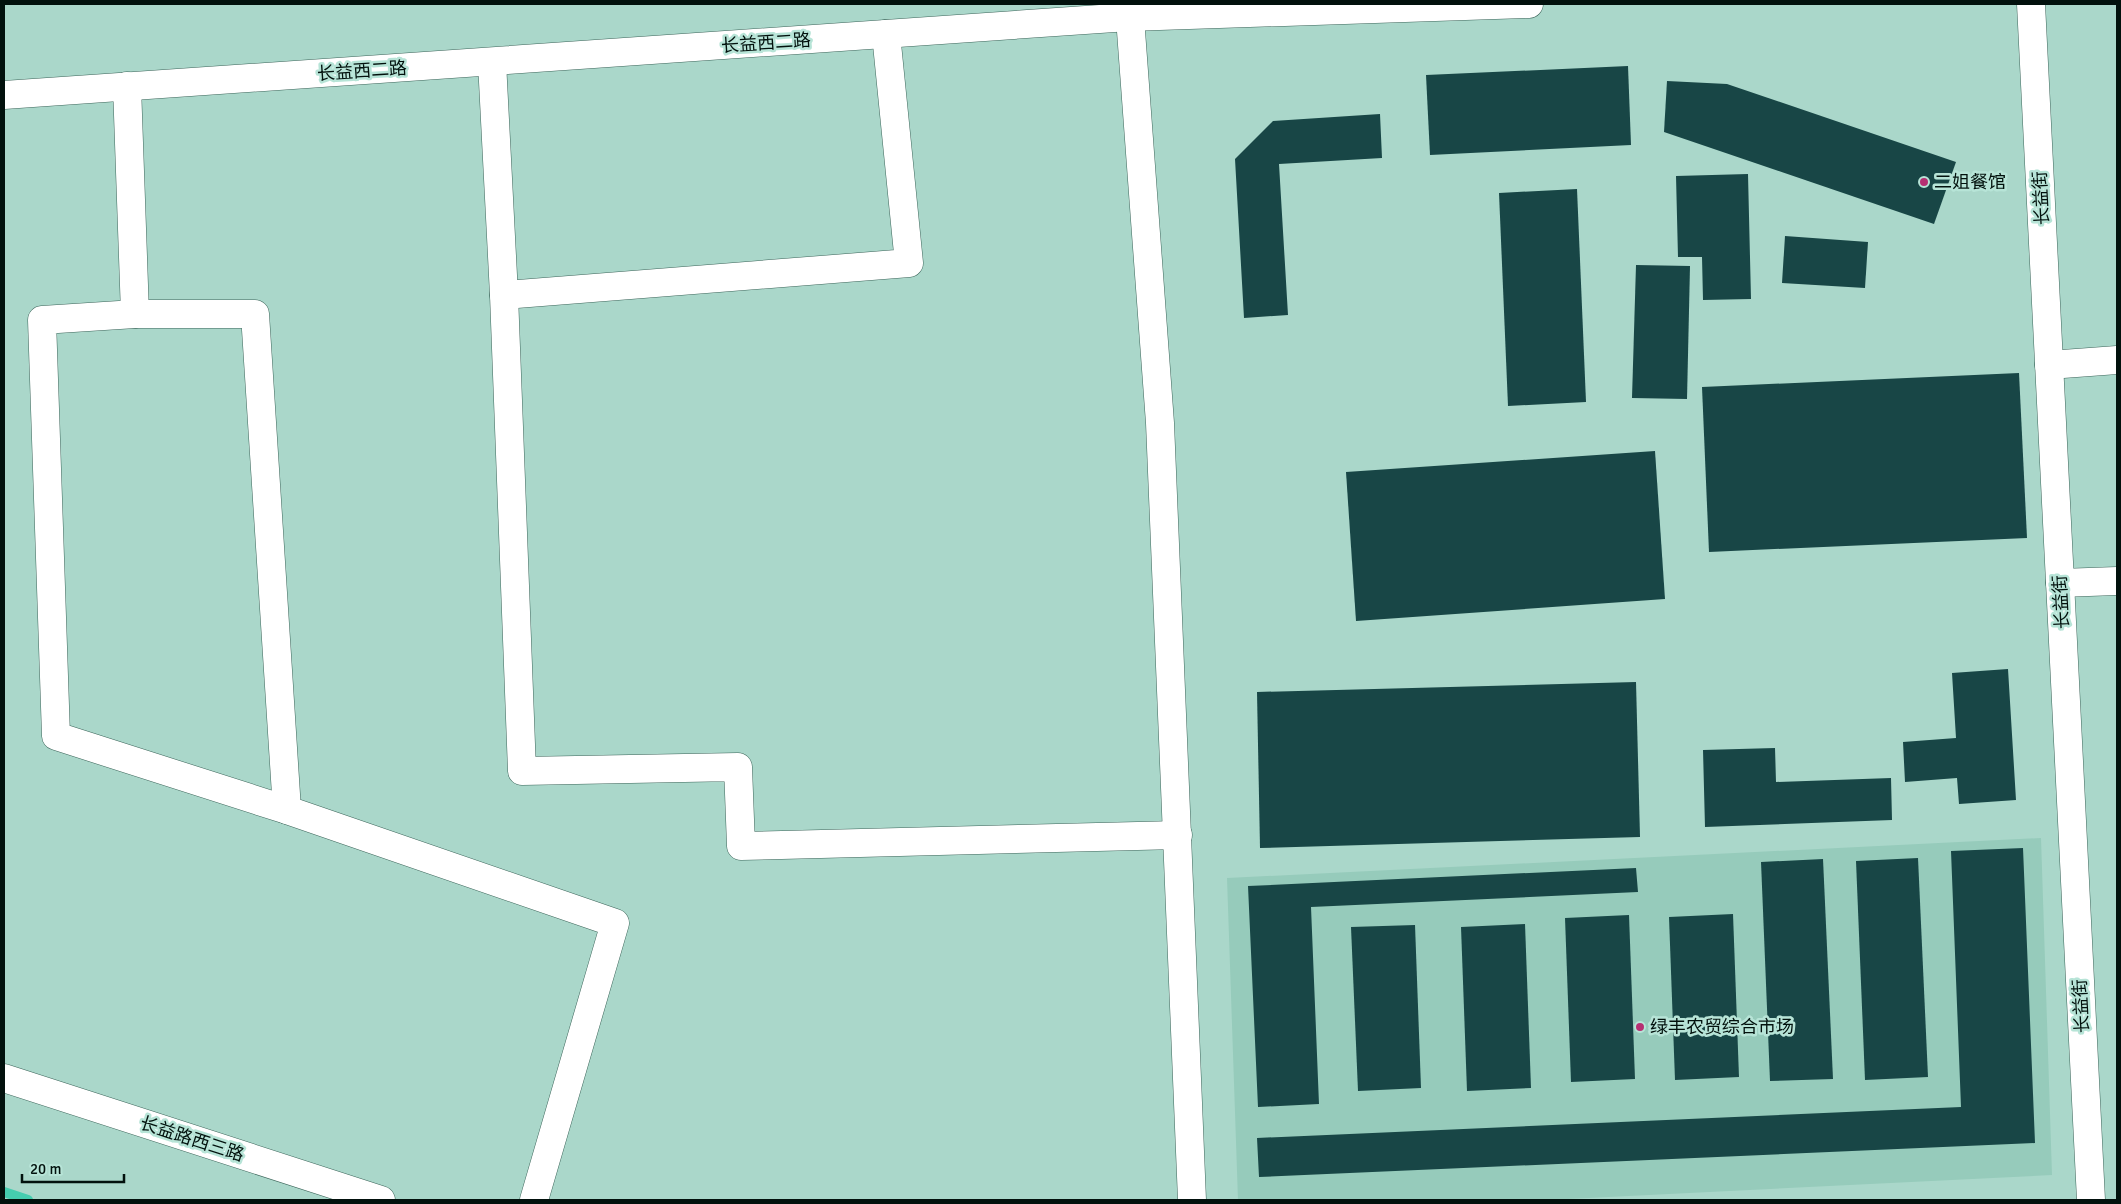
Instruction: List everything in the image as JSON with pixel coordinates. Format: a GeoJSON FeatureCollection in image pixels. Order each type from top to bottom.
{"type":"FeatureCollection","features":[{"type":"Feature","properties":{"kind":"street","name":"长益西二路"},"geometry":{"type":"LineString","coordinates":[[4,94],[886,34],[1129,11],[1529,4]]}},
{"type":"Feature","properties":{"kind":"street","name":"长益街"},"geometry":{"type":"LineString","coordinates":[[2031,4],[2091,1200]]}},
{"type":"Feature","properties":{"kind":"street"},"geometry":{"type":"LineString","coordinates":[[1129,11],[1160,423],[1192,1200]]}},
{"type":"Feature","properties":{"kind":"street"},"geometry":{"type":"LineString","coordinates":[[504,295],[909,263],[886,34]]}},
{"type":"Feature","properties":{"kind":"street"},"geometry":{"type":"LineString","coordinates":[[492,62],[504,295],[522,771],[738,766],[741,846],[1178,835]]}},
{"type":"Feature","properties":{"kind":"street"},"geometry":{"type":"LineString","coordinates":[[127,86],[135,314]]}},
{"type":"Feature","properties":{"kind":"street"},"geometry":{"type":"LineString","coordinates":[[287,810],[255,314],[135,314],[42,320],[56,736],[287,810],[615,923],[534,1200]]}},
{"type":"Feature","properties":{"kind":"street"},"geometry":{"type":"LineString","coordinates":[[2049,365],[2117,360]]}},
{"type":"Feature","properties":{"kind":"street"},"geometry":{"type":"LineString","coordinates":[[2060,583],[2117,581]]}},
{"type":"Feature","properties":{"kind":"street","name":"长益路西三路"},"geometry":{"type":"LineString","coordinates":[[4,1078],[381,1200]]}},
{"type":"Feature","properties":{"kind":"shaded area","name":"绿丰农贸综合市场"},"geometry":{"type":"Polygon","coordinates":[[[2041,838],[2052,1175],[1548,1200],[1238,1200],[1227,878],[2041,838]]]}},
{"type":"Feature","properties":{"kind":"building"},"geometry":{"type":"Polygon","coordinates":[[[1628,66],[1631,145],[1430,155],[1426,75],[1628,66]]]}},
{"type":"Feature","properties":{"kind":"building"},"geometry":{"type":"Polygon","coordinates":[[[1667,81],[1727,84],[1956,162],[1934,224],[1664,132],[1667,81]]]}},
{"type":"Feature","properties":{"kind":"building"},"geometry":{"type":"Polygon","coordinates":[[[1380,114],[1382,158],[1279,164],[1288,315],[1244,318],[1235,159],[1273,121],[1380,114]]]}},
{"type":"Feature","properties":{"kind":"building"},"geometry":{"type":"Polygon","coordinates":[[[1748,174],[1751,299],[1703,300],[1702,257],[1678,257],[1676,176],[1748,174]]]}},
{"type":"Feature","properties":{"kind":"building"},"geometry":{"type":"Polygon","coordinates":[[[1577,189],[1586,402],[1508,406],[1499,193],[1577,189]]]}},
{"type":"Feature","properties":{"kind":"building"},"geometry":{"type":"Polygon","coordinates":[[[1785,236],[1868,242],[1865,288],[1782,283],[1785,236]]]}},
{"type":"Feature","properties":{"kind":"building"},"geometry":{"type":"Polygon","coordinates":[[[1636,265],[1690,266],[1687,399],[1632,398],[1636,265]]]}},
{"type":"Feature","properties":{"kind":"building"},"geometry":{"type":"Polygon","coordinates":[[[2019,373],[2027,538],[1709,552],[1702,387],[2019,373]]]}},
{"type":"Feature","properties":{"kind":"building"},"geometry":{"type":"Polygon","coordinates":[[[1655,451],[1665,599],[1356,621],[1346,472],[1655,451]]]}},
{"type":"Feature","properties":{"kind":"building"},"geometry":{"type":"Polygon","coordinates":[[[2008,669],[2016,800],[1959,804],[1957,778],[1905,782],[1903,742],[1956,738],[1952,673],[2008,669]]]}},
{"type":"Feature","properties":{"kind":"building"},"geometry":{"type":"Polygon","coordinates":[[[1636,682],[1640,837],[1260,848],[1257,692],[1636,682]]]}},
{"type":"Feature","properties":{"kind":"building"},"geometry":{"type":"Polygon","coordinates":[[[1775,748],[1776,782],[1891,778],[1892,820],[1705,827],[1703,750],[1775,748]]]}},
{"type":"Feature","properties":{"kind":"building"},"geometry":{"type":"Polygon","coordinates":[[[2023,848],[2035,1143],[1259,1177],[1257,1138],[1961,1107],[1951,851],[2023,848]]]}},
{"type":"Feature","properties":{"kind":"building"},"geometry":{"type":"Polygon","coordinates":[[[1918,858],[1928,1077],[1865,1080],[1856,861],[1918,858]]]}},
{"type":"Feature","properties":{"kind":"building"},"geometry":{"type":"Polygon","coordinates":[[[1823,859],[1833,1079],[1770,1081],[1761,862],[1823,859]]]}},
{"type":"Feature","properties":{"kind":"building"},"geometry":{"type":"Polygon","coordinates":[[[1636,868],[1638,892],[1311,907],[1319,1104],[1258,1107],[1248,886],[1636,868]]]}},
{"type":"Feature","properties":{"kind":"building"},"geometry":{"type":"Polygon","coordinates":[[[1733,914],[1739,1077],[1675,1080],[1669,917],[1733,914]]]}},
{"type":"Feature","properties":{"kind":"building"},"geometry":{"type":"Polygon","coordinates":[[[1629,915],[1635,1079],[1571,1082],[1565,918],[1629,915]]]}},
{"type":"Feature","properties":{"kind":"building"},"geometry":{"type":"Polygon","coordinates":[[[1525,924],[1531,1088],[1467,1091],[1461,927],[1525,924]]]}},
{"type":"Feature","properties":{"kind":"building"},"geometry":{"type":"Polygon","coordinates":[[[1415,925],[1421,1088],[1358,1091],[1351,927],[1415,925]]]}},
{"type":"Feature","properties":{"kind":"waterway"},"geometry":{"type":"LineString","coordinates":[[4,1192],[28,1200]]}},
{"type":"Feature","properties":{"kind":"place","name":"二姐餐馆"},"geometry":{"type":"Point","coordinates":[1924,182]}},
{"type":"Feature","properties":{"kind":"place","name":"绿丰农贸综合市场"},"geometry":{"type":"Point","coordinates":[1640,1027]}}]}
